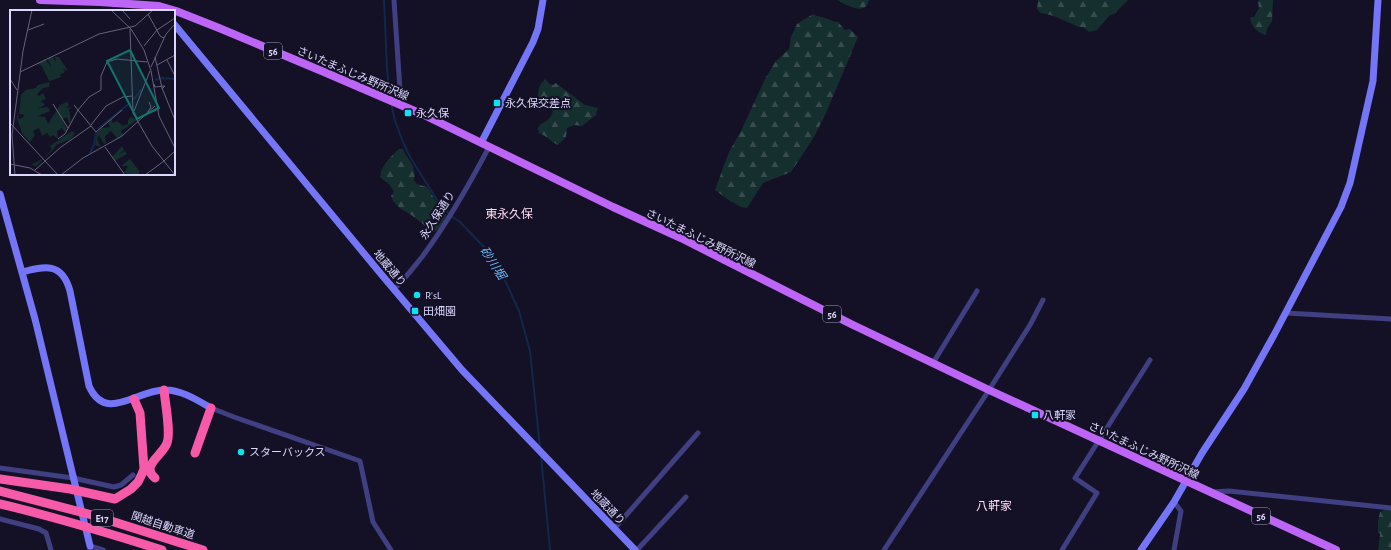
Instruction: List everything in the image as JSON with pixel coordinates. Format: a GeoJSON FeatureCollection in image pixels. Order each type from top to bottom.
{"type":"FeatureCollection","features":[{"type":"Feature","properties":{"kind":"highway"},"geometry":{"type":"LineString","coordinates":[[155,478],[151,475],[150,464],[165,448],[168,438],[164,390]]}},
{"type":"Feature","properties":{"kind":"highway"},"geometry":{"type":"LineString","coordinates":[[0,479],[70,489],[115,499],[124,494],[138,482],[144,469],[140,413],[134,399]]}},
{"type":"Feature","properties":{"kind":"highway"},"geometry":{"type":"LineString","coordinates":[[195,453],[211,408]]}},
{"type":"Feature","properties":{"kind":"highway","name":"関越自動車道"},"geometry":{"type":"LineString","coordinates":[[0,491],[92,515],[203,550]]}},
{"type":"Feature","properties":{"kind":"highway","name":"E17"},"geometry":{"type":"LineString","coordinates":[[0,504],[40,513],[162,550]]}},
{"type":"Feature","properties":{"kind":"highway"},"geometry":{"type":"LineString","coordinates":[[106,532],[150,550]]}},
{"type":"Feature","properties":{"kind":"main road","name":"さいたまふじみ野所沢線"},"geometry":{"type":"LineString","coordinates":[[40,0],[100,1],[161,6],[173,10]]}},
{"type":"Feature","properties":{"kind":"main road","name":"さいたまふじみ野所沢線"},"geometry":{"type":"LineString","coordinates":[[175,11],[400,105],[681,238],[762,280],[933,364],[1336,550]]}},
{"type":"Feature","properties":{"kind":"street"},"geometry":{"type":"LineString","coordinates":[[394,0],[400,105]]}},
{"type":"Feature","properties":{"kind":"street","name":"永久保通り"},"geometry":{"type":"LineString","coordinates":[[394,289],[415,265],[456,207],[533,42],[538,29],[543,0]]}},
{"type":"Feature","properties":{"kind":"street"},"geometry":{"type":"LineString","coordinates":[[1141,550],[1174,502],[1185,481],[1244,389],[1286,313],[1341,207],[1350,183],[1373,81],[1378,0]]}},
{"type":"Feature","properties":{"kind":"street","name":"地蔵通り"},"geometry":{"type":"LineString","coordinates":[[175,25],[462,370],[614,529],[636,550]]}},
{"type":"Feature","properties":{"kind":"street"},"geometry":{"type":"LineString","coordinates":[[0,194],[22,272],[90,548],[103,550]]}},
{"type":"Feature","properties":{"kind":"street"},"geometry":{"type":"LineString","coordinates":[[22,272],[42,267],[49,267],[60,272],[69,286],[86,374],[92,393],[98,399],[108,404],[117,404],[134,399],[149,392],[164,390],[182,393],[211,408],[234,417],[360,461],[373,522],[383,540],[391,550]]}},
{"type":"Feature","properties":{"kind":"street"},"geometry":{"type":"LineString","coordinates":[[933,364],[977,291]]}},
{"type":"Feature","properties":{"kind":"street"},"geometry":{"type":"LineString","coordinates":[[884,550],[989,390],[1030,325],[1043,300]]}},
{"type":"Feature","properties":{"kind":"street"},"geometry":{"type":"LineString","coordinates":[[1286,313],[1391,319]]}},
{"type":"Feature","properties":{"kind":"street"},"geometry":{"type":"LineString","coordinates":[[1062,550],[1097,493],[1075,478],[1150,360]]}},
{"type":"Feature","properties":{"kind":"street"},"geometry":{"type":"LineString","coordinates":[[614,529],[698,433]]}},
{"type":"Feature","properties":{"kind":"street"},"geometry":{"type":"LineString","coordinates":[[0,468],[114,487],[121,485],[132,475]]}},
{"type":"Feature","properties":{"kind":"street"},"geometry":{"type":"LineString","coordinates":[[1209,492],[1229,490],[1391,508]]}},
{"type":"Feature","properties":{"kind":"street"},"geometry":{"type":"LineString","coordinates":[[636,550],[686,497]]}},
{"type":"Feature","properties":{"kind":"street"},"geometry":{"type":"LineString","coordinates":[[1174,502],[1181,511],[1174,550]]}},
{"type":"Feature","properties":{"kind":"street"},"geometry":{"type":"LineString","coordinates":[[0,519],[39,529],[46,533],[51,550]]}},
{"type":"Feature","properties":{"kind":"green space"},"geometry":{"type":"Polygon","coordinates":[[[837,0],[869,0],[864,8],[860,9],[850,7],[837,0]]]}},
{"type":"Feature","properties":{"kind":"green space"},"geometry":{"type":"Polygon","coordinates":[[[1038,0],[1128,0],[1114,14],[1110,15],[1097,30],[1089,32],[1083,27],[1079,27],[1054,16],[1041,13],[1037,9],[1038,0]]]}},
{"type":"Feature","properties":{"kind":"green space"},"geometry":{"type":"Polygon","coordinates":[[[1259,0],[1273,0],[1272,21],[1267,29],[1266,35],[1257,31],[1253,26],[1250,17],[1254,17],[1259,8],[1259,0]]]}},
{"type":"Feature","properties":{"kind":"green space"},"geometry":{"type":"Polygon","coordinates":[[[813,14],[838,22],[845,30],[850,29],[858,37],[826,113],[814,137],[791,172],[763,183],[747,208],[741,207],[715,190],[729,152],[741,131],[766,77],[776,61],[789,49],[791,37],[797,24],[813,14]]]}},
{"type":"Feature","properties":{"kind":"green space"},"geometry":{"type":"Polygon","coordinates":[[[545,79],[550,84],[553,85],[556,83],[585,105],[598,108],[596,115],[582,126],[574,125],[567,128],[566,137],[558,145],[539,133],[538,128],[550,118],[553,111],[538,98],[539,88],[545,79]]]}},
{"type":"Feature","properties":{"kind":"green space"},"geometry":{"type":"Polygon","coordinates":[[[399,149],[403,149],[412,164],[415,175],[414,181],[417,184],[427,187],[446,214],[442,224],[434,232],[395,203],[391,196],[394,192],[390,185],[380,177],[384,165],[399,149]]]}},
{"type":"Feature","properties":{"kind":"green space"},"geometry":{"type":"Polygon","coordinates":[[[1384,510],[1391,510],[1391,550],[1378,550],[1380,534],[1378,532],[1378,521],[1380,512],[1384,510]]]}},
{"type":"Feature","properties":{"kind":"waterway","name":"砂川堀"},"geometry":{"type":"LineString","coordinates":[[384,0],[387,69],[390,98]]}},
{"type":"Feature","properties":{"kind":"waterway","name":"砂川堀"},"geometry":{"type":"LineString","coordinates":[[391,103],[395,121],[410,157],[437,200],[451,216],[460,222],[485,248],[503,276],[519,311],[530,351],[540,448]]}},
{"type":"Feature","properties":{"kind":"waterway","name":"砂川堀"},"geometry":{"type":"LineString","coordinates":[[541,455],[550,550]]}},
{"type":"Feature","properties":{"kind":"place","name":"永久保交差点"},"geometry":{"type":"Point","coordinates":[497,103]}},
{"type":"Feature","properties":{"kind":"place","name":"永久保"},"geometry":{"type":"Point","coordinates":[408,113]}},
{"type":"Feature","properties":{"kind":"place","name":"R'sL"},"geometry":{"type":"Point","coordinates":[417,295]}},
{"type":"Feature","properties":{"kind":"place","name":"田畑園"},"geometry":{"type":"Point","coordinates":[415,311]}},
{"type":"Feature","properties":{"kind":"place","name":"八軒家"},"geometry":{"type":"Point","coordinates":[1035,415]}},
{"type":"Feature","properties":{"kind":"place","name":"スターバックス"},"geometry":{"type":"Point","coordinates":[241,452]}},
{"type":"Feature","properties":{"kind":"district","name":"東永久保"},"geometry":{"type":"Point","coordinates":[509,214]}},
{"type":"Feature","properties":{"kind":"district","name":"八軒家"},"geometry":{"type":"Point","coordinates":[994,506]}}]}
